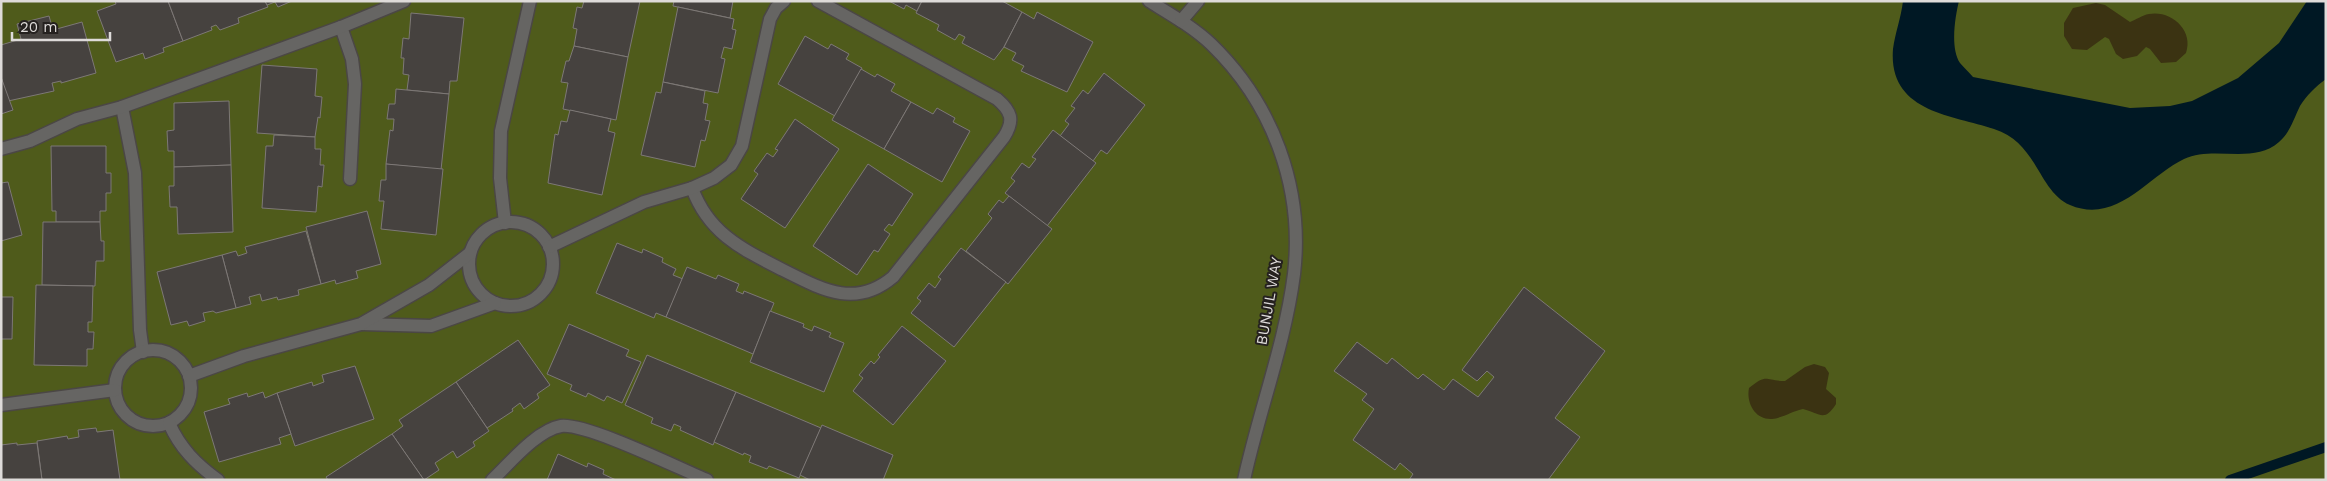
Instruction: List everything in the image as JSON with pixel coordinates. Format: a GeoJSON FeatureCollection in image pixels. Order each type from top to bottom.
{"type":"FeatureCollection","features":[{"type":"Feature","properties":{"kind":"street"},"geometry":{"type":"LineString","coordinates":[[1,149],[30,141],[77,119],[122,107],[341,27],[404,1]]}},
{"type":"Feature","properties":{"kind":"street"},"geometry":{"type":"LineString","coordinates":[[505,223],[500,178],[501,131],[530,1]]}},
{"type":"Feature","properties":{"kind":"street"},"geometry":{"type":"LineString","coordinates":[[549,247],[644,202],[692,188],[725,172],[738,156],[746,129],[770,19],[776,8],[784,1]]}},
{"type":"Feature","properties":{"kind":"street"},"geometry":{"type":"LineString","coordinates":[[692,188],[699,207],[707,218],[730,240],[745,251],[822,289],[838,293],[867,292],[882,286],[893,277],[1010,129],[1010,118],[1007,108],[997,99],[818,1]]}},
{"type":"Feature","properties":{"kind":"street","name":"BUNJIL WAY"},"geometry":{"type":"LineString","coordinates":[[1149,1],[1182,21],[1211,44],[1254,95],[1280,145],[1287,174],[1295,244],[1294,274],[1244,480]]}},
{"type":"Feature","properties":{"kind":"street"},"geometry":{"type":"LineString","coordinates":[[1182,21],[1198,1]]}},
{"type":"Feature","properties":{"kind":"street"},"geometry":{"type":"LineString","coordinates":[[341,27],[352,59],[355,84],[350,179]]}},
{"type":"Feature","properties":{"kind":"street"},"geometry":{"type":"LineString","coordinates":[[122,107],[135,172],[139,322],[144,352]]}},
{"type":"Feature","properties":{"kind":"street"},"geometry":{"type":"LineString","coordinates":[[505,223],[518,223],[531,228],[542,236],[549,247],[552,261],[551,275],[545,288],[536,298],[523,304],[509,306],[495,303],[476,288],[468,265],[470,253],[475,242],[493,226],[505,223]]}},
{"type":"Feature","properties":{"kind":"street"},"geometry":{"type":"LineString","coordinates":[[189,376],[244,356],[361,324],[429,285],[470,253]]}},
{"type":"Feature","properties":{"kind":"street"},"geometry":{"type":"LineString","coordinates":[[361,324],[431,326],[495,303]]}},
{"type":"Feature","properties":{"kind":"street"},"geometry":{"type":"LineString","coordinates":[[144,352],[167,353],[184,366],[189,376],[190,392],[186,407],[169,423],[158,426],[134,421],[124,413],[118,402],[115,390],[116,379],[120,370],[127,361],[144,352]]}},
{"type":"Feature","properties":{"kind":"street"},"geometry":{"type":"LineString","coordinates":[[1,405],[115,390]]}},
{"type":"Feature","properties":{"kind":"street"},"geometry":{"type":"LineString","coordinates":[[169,423],[182,448],[198,465],[218,480]]}},
{"type":"Feature","properties":{"kind":"street"},"geometry":{"type":"LineString","coordinates":[[492,480],[536,438],[561,426],[592,431],[707,480]]}},
{"type":"Feature","properties":{"kind":"green space"},"geometry":{"type":"Polygon","coordinates":[[[1,1],[2326,1],[2326,480],[1,480],[1,1]]]}},
{"type":"Feature","properties":{"kind":"sand"},"geometry":{"type":"Polygon","coordinates":[[[2096,3],[2105,5],[2130,22],[2149,14],[2165,15],[2179,23],[2184,29],[2188,45],[2186,53],[2176,62],[2161,63],[2150,49],[2146,47],[2137,56],[2123,59],[2116,54],[2109,39],[2105,37],[2087,50],[2072,49],[2064,36],[2064,23],[2073,8],[2096,3]]]}},
{"type":"Feature","properties":{"kind":"sand"},"geometry":{"type":"Polygon","coordinates":[[[1814,364],[1825,367],[1829,373],[1826,389],[1836,398],[1836,404],[1832,410],[1825,415],[1821,415],[1803,409],[1772,419],[1766,419],[1756,414],[1750,405],[1749,388],[1763,379],[1785,381],[1805,367],[1814,364]]]}},
{"type":"Feature","properties":{"kind":"water"},"geometry":{"type":"Polygon","coordinates":[[[1903,1],[1959,1],[1955,24],[1955,49],[1960,63],[1973,77],[2130,108],[2170,106],[2192,101],[2238,78],[2279,43],[2307,1],[2326,1],[2326,79],[2312,91],[2300,106],[2289,130],[2283,138],[2269,149],[2245,154],[2196,155],[2184,159],[2171,167],[2117,204],[2103,209],[2087,209],[2070,205],[2059,198],[2029,156],[2009,136],[1994,129],[1942,114],[1925,107],[1911,98],[1901,86],[1894,70],[1893,49],[1903,1]]]}},
{"type":"Feature","properties":{"kind":"building"},"geometry":{"type":"Polygon","coordinates":[[[115,1],[168,1],[183,41],[163,48],[164,52],[145,59],[143,53],[116,62],[97,11],[116,4],[115,1]]]}},
{"type":"Feature","properties":{"kind":"building"},"geometry":{"type":"Polygon","coordinates":[[[168,1],[265,1],[268,7],[238,18],[239,23],[220,30],[216,25],[211,27],[212,30],[183,41],[168,1]]]}},
{"type":"Feature","properties":{"kind":"building"},"geometry":{"type":"Polygon","coordinates":[[[265,1],[292,1],[278,7],[275,2],[267,5],[265,1]]]}},
{"type":"Feature","properties":{"kind":"building"},"geometry":{"type":"Polygon","coordinates":[[[584,1],[640,1],[628,57],[574,46],[577,29],[573,28],[577,7],[582,8],[584,1]]]}},
{"type":"Feature","properties":{"kind":"building"},"geometry":{"type":"Polygon","coordinates":[[[674,1],[733,1],[730,18],[673,6],[674,1]]]}},
{"type":"Feature","properties":{"kind":"building"},"geometry":{"type":"Polygon","coordinates":[[[889,1],[922,1],[917,11],[906,5],[904,9],[889,1]]]}},
{"type":"Feature","properties":{"kind":"building"},"geometry":{"type":"Polygon","coordinates":[[[922,1],[1002,1],[1022,12],[1004,47],[994,60],[962,43],[965,37],[959,34],[955,40],[937,30],[939,25],[916,13],[922,1]]]}},
{"type":"Feature","properties":{"kind":"building"},"geometry":{"type":"Polygon","coordinates":[[[678,7],[734,19],[732,29],[736,30],[732,49],[724,47],[721,58],[725,59],[718,93],[663,82],[678,7]]]}},
{"type":"Feature","properties":{"kind":"building"},"geometry":{"type":"Polygon","coordinates":[[[1022,12],[1034,19],[1037,12],[1093,42],[1067,92],[1021,71],[1024,66],[1012,60],[1016,53],[1004,47],[1022,12]]]}},
{"type":"Feature","properties":{"kind":"building"},"geometry":{"type":"Polygon","coordinates":[[[411,13],[464,18],[457,81],[450,81],[449,94],[407,90],[409,75],[403,74],[404,58],[401,58],[403,38],[409,39],[411,13]]]}},
{"type":"Feature","properties":{"kind":"building"},"geometry":{"type":"Polygon","coordinates":[[[49,16],[53,30],[82,22],[96,73],[61,83],[61,81],[52,83],[54,91],[8,101],[1,77],[1,45],[21,39],[17,24],[49,16]]]}},
{"type":"Feature","properties":{"kind":"building"},"geometry":{"type":"Polygon","coordinates":[[[805,36],[828,49],[831,44],[849,54],[846,59],[862,68],[835,116],[778,84],[805,36]]]}},
{"type":"Feature","properties":{"kind":"building"},"geometry":{"type":"Polygon","coordinates":[[[574,46],[628,57],[616,120],[563,109],[568,83],[561,82],[566,61],[569,61],[574,46]]]}},
{"type":"Feature","properties":{"kind":"building"},"geometry":{"type":"Polygon","coordinates":[[[262,65],[317,69],[315,96],[322,97],[320,118],[318,117],[315,137],[257,133],[262,65]]]}},
{"type":"Feature","properties":{"kind":"building"},"geometry":{"type":"Polygon","coordinates":[[[861,69],[875,77],[877,74],[895,84],[891,91],[911,102],[884,149],[832,120],[861,69]]]}},
{"type":"Feature","properties":{"kind":"building"},"geometry":{"type":"Polygon","coordinates":[[[1104,73],[1145,105],[1107,154],[1101,150],[1093,161],[1060,136],[1069,124],[1065,121],[1075,108],[1071,106],[1083,90],[1088,94],[1104,73]]]}},
{"type":"Feature","properties":{"kind":"building"},"geometry":{"type":"Polygon","coordinates":[[[1,77],[13,110],[1,114],[1,77]]]}},
{"type":"Feature","properties":{"kind":"building"},"geometry":{"type":"Polygon","coordinates":[[[663,82],[705,91],[703,103],[708,104],[705,120],[710,121],[705,141],[701,140],[695,167],[641,155],[656,92],[661,93],[663,82]]]}},
{"type":"Feature","properties":{"kind":"building"},"geometry":{"type":"Polygon","coordinates":[[[396,89],[449,94],[441,170],[386,164],[390,130],[393,131],[394,119],[387,119],[389,104],[395,104],[396,89]]]}},
{"type":"Feature","properties":{"kind":"building"},"geometry":{"type":"Polygon","coordinates":[[[229,101],[231,165],[174,167],[174,151],[168,151],[167,131],[174,130],[174,103],[229,101]]]}},
{"type":"Feature","properties":{"kind":"building"},"geometry":{"type":"Polygon","coordinates":[[[911,102],[933,114],[937,108],[955,118],[953,122],[970,131],[942,182],[884,149],[911,102]]]}},
{"type":"Feature","properties":{"kind":"building"},"geometry":{"type":"Polygon","coordinates":[[[570,110],[611,119],[608,131],[615,133],[602,195],[548,183],[555,134],[558,135],[561,121],[567,122],[570,110]]]}},
{"type":"Feature","properties":{"kind":"building"},"geometry":{"type":"Polygon","coordinates":[[[795,119],[839,149],[785,228],[741,199],[758,174],[754,171],[767,153],[773,157],[778,150],[775,149],[795,119]]]}},
{"type":"Feature","properties":{"kind":"building"},"geometry":{"type":"Polygon","coordinates":[[[1053,130],[1096,163],[1047,226],[1005,193],[1015,181],[1011,178],[1022,163],[1029,168],[1036,159],[1032,157],[1053,130]]]}},
{"type":"Feature","properties":{"kind":"building"},"geometry":{"type":"Polygon","coordinates":[[[274,135],[315,137],[315,149],[321,149],[320,165],[324,165],[322,187],[318,186],[316,212],[262,208],[266,146],[273,146],[274,135]]]}},
{"type":"Feature","properties":{"kind":"building"},"geometry":{"type":"Polygon","coordinates":[[[51,146],[106,146],[106,173],[111,173],[111,193],[106,193],[106,211],[100,211],[100,222],[56,222],[56,211],[52,211],[51,146]]]}},
{"type":"Feature","properties":{"kind":"building"},"geometry":{"type":"Polygon","coordinates":[[[386,164],[443,169],[436,235],[381,229],[384,201],[379,201],[381,180],[386,180],[386,164]]]}},
{"type":"Feature","properties":{"kind":"building"},"geometry":{"type":"Polygon","coordinates":[[[868,164],[913,194],[892,226],[889,224],[884,230],[890,234],[878,252],[874,250],[857,275],[813,246],[868,164]]]}},
{"type":"Feature","properties":{"kind":"building"},"geometry":{"type":"Polygon","coordinates":[[[231,165],[233,232],[178,234],[177,207],[170,207],[169,186],[174,186],[174,167],[231,165]]]}},
{"type":"Feature","properties":{"kind":"building"},"geometry":{"type":"Polygon","coordinates":[[[8,182],[22,235],[1,241],[1,183],[8,182]]]}},
{"type":"Feature","properties":{"kind":"building"},"geometry":{"type":"Polygon","coordinates":[[[1009,196],[1052,229],[1008,284],[966,251],[992,218],[988,214],[999,200],[1003,203],[1009,196]]]}},
{"type":"Feature","properties":{"kind":"building"},"geometry":{"type":"Polygon","coordinates":[[[367,211],[381,264],[356,271],[358,278],[336,284],[335,280],[321,284],[306,227],[367,211]]]}},
{"type":"Feature","properties":{"kind":"building"},"geometry":{"type":"Polygon","coordinates":[[[43,222],[100,222],[101,241],[104,241],[104,261],[96,261],[95,286],[42,285],[43,222]]]}},
{"type":"Feature","properties":{"kind":"building"},"geometry":{"type":"Polygon","coordinates":[[[306,231],[321,284],[298,290],[299,295],[278,300],[277,297],[262,301],[260,294],[249,297],[251,304],[236,308],[222,255],[236,251],[238,256],[247,253],[245,247],[306,231]]]}},
{"type":"Feature","properties":{"kind":"building"},"geometry":{"type":"Polygon","coordinates":[[[617,243],[642,253],[643,249],[663,258],[662,262],[676,269],[673,275],[683,279],[666,317],[656,313],[654,318],[596,293],[617,243]]]}},
{"type":"Feature","properties":{"kind":"building"},"geometry":{"type":"Polygon","coordinates":[[[961,248],[1006,282],[954,347],[911,313],[921,301],[917,298],[929,283],[935,288],[941,279],[938,277],[961,248]]]}},
{"type":"Feature","properties":{"kind":"building"},"geometry":{"type":"Polygon","coordinates":[[[222,255],[236,308],[216,313],[213,311],[203,313],[205,321],[189,326],[187,321],[171,325],[157,272],[222,255]]]}},
{"type":"Feature","properties":{"kind":"building"},"geometry":{"type":"Polygon","coordinates":[[[687,267],[716,279],[718,275],[739,284],[736,291],[743,294],[744,291],[774,303],[753,354],[666,317],[687,267]]]}},
{"type":"Feature","properties":{"kind":"building"},"geometry":{"type":"Polygon","coordinates":[[[36,285],[93,286],[92,322],[88,322],[88,332],[94,332],[93,349],[87,349],[87,366],[34,365],[36,285]]]}},
{"type":"Feature","properties":{"kind":"building"},"geometry":{"type":"Polygon","coordinates":[[[1524,287],[1605,351],[1555,418],[1580,437],[1548,480],[1409,480],[1413,474],[1400,463],[1395,470],[1353,440],[1374,409],[1362,400],[1367,394],[1334,371],[1357,342],[1387,364],[1392,358],[1418,379],[1423,374],[1444,390],[1453,379],[1478,397],[1494,377],[1487,371],[1477,381],[1462,370],[1524,287]]]}},
{"type":"Feature","properties":{"kind":"building"},"geometry":{"type":"Polygon","coordinates":[[[1,297],[13,297],[12,339],[1,339],[1,297]]]}},
{"type":"Feature","properties":{"kind":"building"},"geometry":{"type":"Polygon","coordinates":[[[770,311],[804,324],[803,327],[812,331],[814,326],[831,333],[829,337],[844,343],[824,392],[750,362],[770,311]]]}},
{"type":"Feature","properties":{"kind":"building"},"geometry":{"type":"Polygon","coordinates":[[[569,324],[629,350],[626,356],[641,362],[622,403],[607,396],[604,401],[588,393],[586,397],[570,390],[572,385],[547,374],[569,324]]]}},
{"type":"Feature","properties":{"kind":"building"},"geometry":{"type":"Polygon","coordinates":[[[902,326],[946,361],[893,425],[853,391],[863,378],[859,375],[871,361],[874,364],[880,357],[878,355],[902,326]]]}},
{"type":"Feature","properties":{"kind":"building"},"geometry":{"type":"Polygon","coordinates":[[[518,340],[550,385],[537,394],[539,398],[524,409],[520,403],[512,409],[513,411],[487,428],[456,382],[518,340]]]}},
{"type":"Feature","properties":{"kind":"building"},"geometry":{"type":"Polygon","coordinates":[[[647,355],[736,392],[713,445],[680,430],[681,427],[674,424],[671,431],[651,423],[653,418],[625,405],[647,355]]]}},
{"type":"Feature","properties":{"kind":"building"},"geometry":{"type":"Polygon","coordinates":[[[355,366],[374,419],[295,446],[277,393],[312,382],[313,386],[324,382],[322,375],[355,366]]]}},
{"type":"Feature","properties":{"kind":"building"},"geometry":{"type":"Polygon","coordinates":[[[456,382],[489,431],[473,442],[475,446],[457,458],[453,451],[435,463],[439,470],[424,480],[392,434],[403,426],[399,420],[456,382]]]}},
{"type":"Feature","properties":{"kind":"building"},"geometry":{"type":"Polygon","coordinates":[[[263,392],[265,398],[277,393],[291,434],[279,438],[281,444],[219,462],[204,412],[230,404],[228,399],[247,393],[248,397],[263,392]]]}},
{"type":"Feature","properties":{"kind":"building"},"geometry":{"type":"Polygon","coordinates":[[[736,392],[821,428],[799,478],[769,466],[767,469],[749,462],[751,456],[744,453],[743,455],[714,442],[736,392]]]}},
{"type":"Feature","properties":{"kind":"building"},"geometry":{"type":"Polygon","coordinates":[[[822,425],[893,455],[883,480],[810,480],[800,475],[822,425]]]}},
{"type":"Feature","properties":{"kind":"building"},"geometry":{"type":"Polygon","coordinates":[[[96,428],[97,432],[113,430],[120,480],[42,480],[37,441],[67,436],[68,439],[79,437],[78,430],[96,428]]]}},
{"type":"Feature","properties":{"kind":"building"},"geometry":{"type":"Polygon","coordinates":[[[392,434],[424,480],[328,480],[326,477],[392,434]]]}},
{"type":"Feature","properties":{"kind":"building"},"geometry":{"type":"Polygon","coordinates":[[[17,443],[17,445],[37,443],[42,480],[1,480],[1,445],[17,443]]]}},
{"type":"Feature","properties":{"kind":"building"},"geometry":{"type":"Polygon","coordinates":[[[558,454],[587,467],[588,463],[604,470],[603,474],[616,480],[547,480],[558,454]]]}},
{"type":"Feature","properties":{"kind":"waterway"},"geometry":{"type":"LineString","coordinates":[[2230,480],[2326,447]]}}]}
